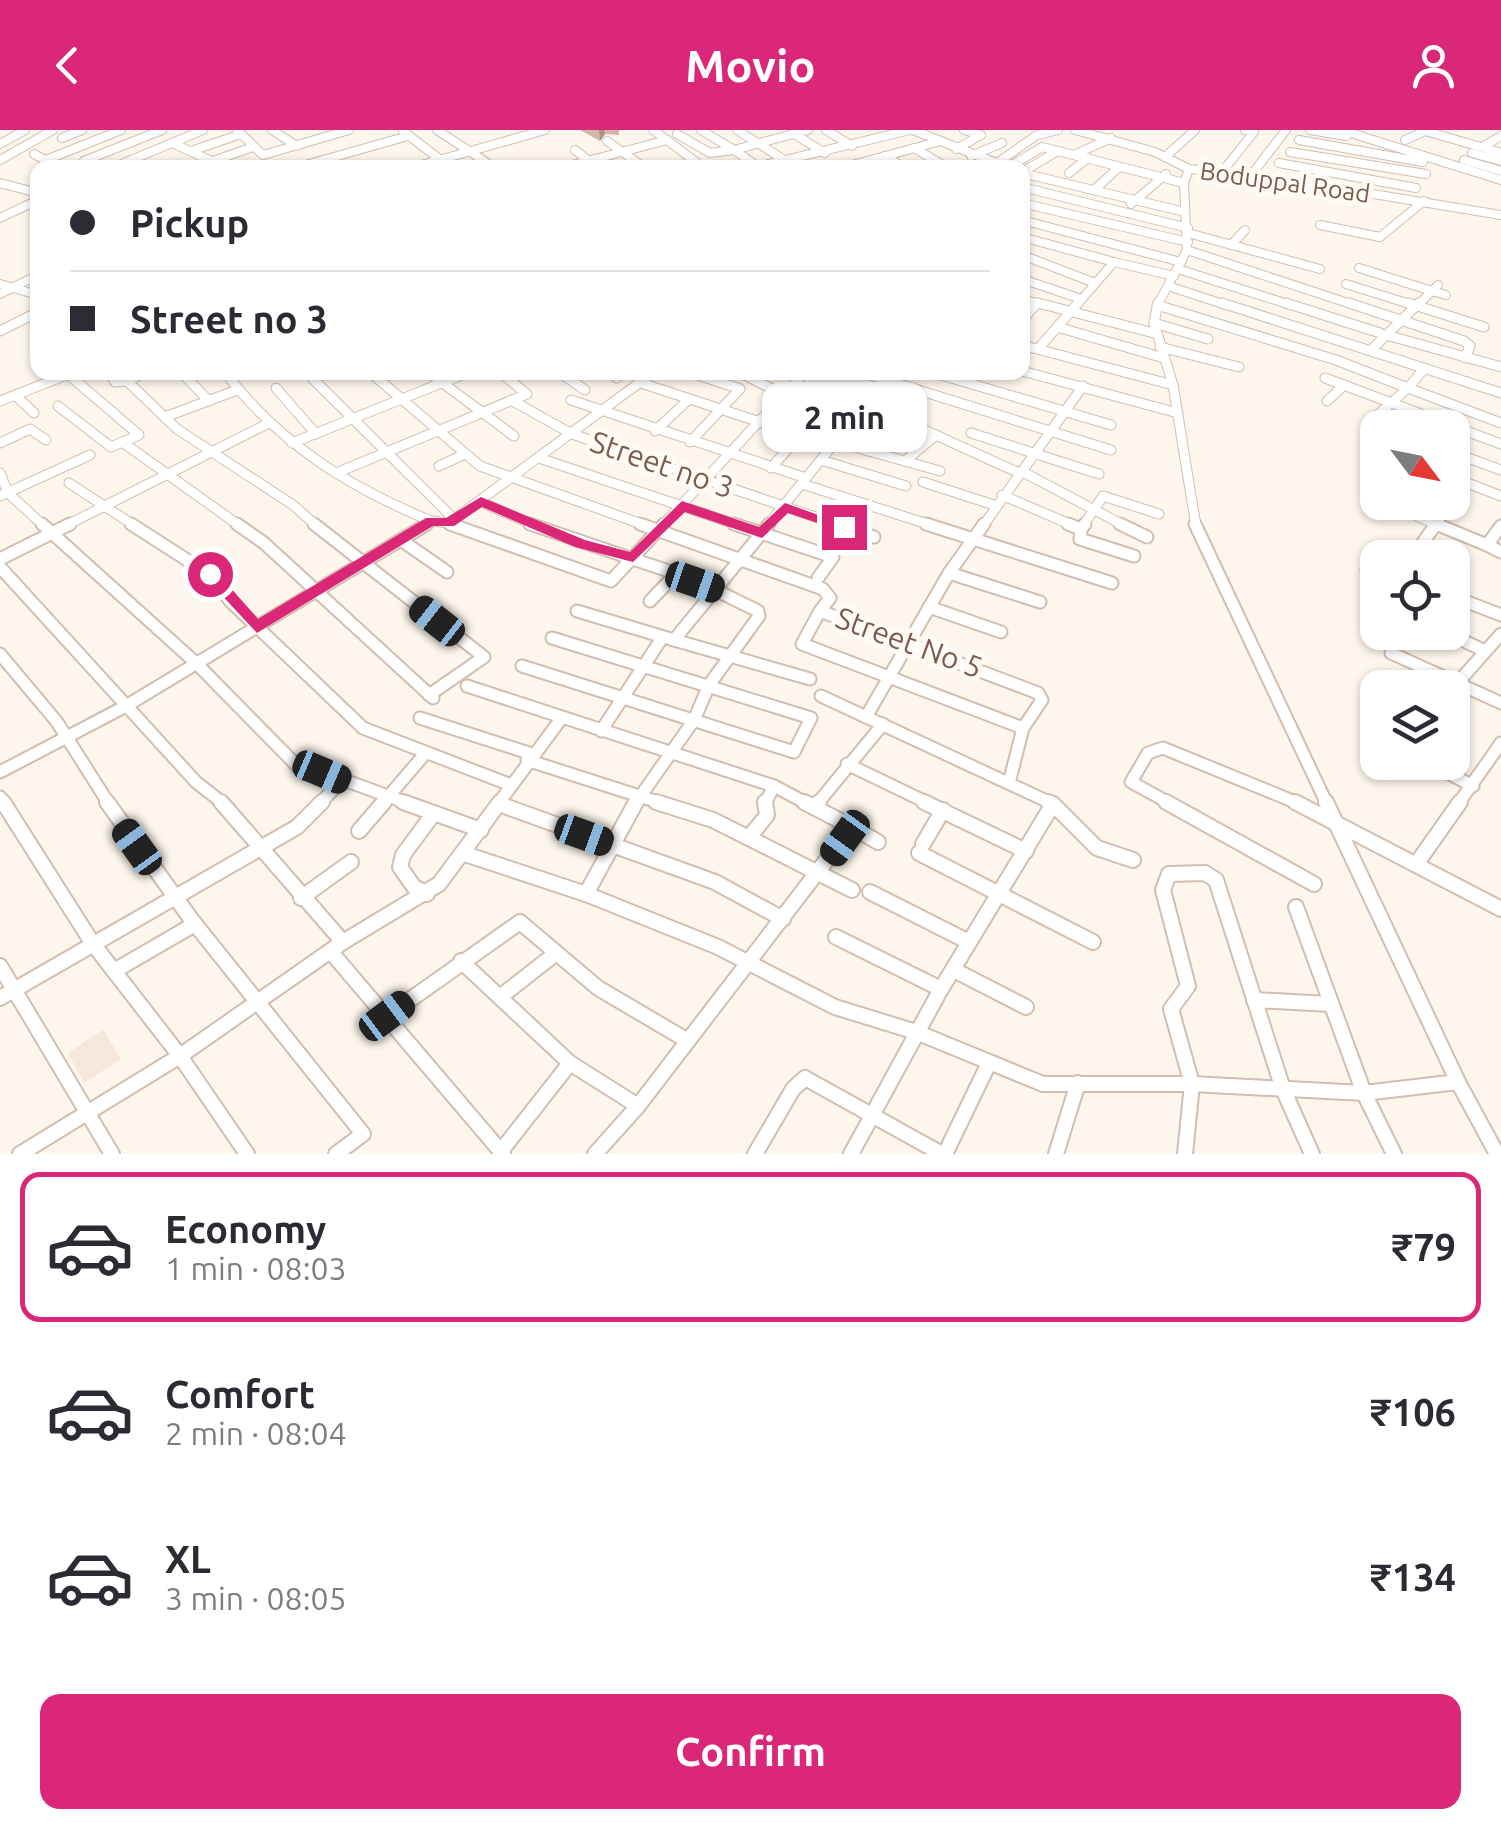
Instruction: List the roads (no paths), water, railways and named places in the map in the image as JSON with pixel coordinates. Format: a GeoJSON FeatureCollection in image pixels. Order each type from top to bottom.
{"type":"FeatureCollection","features":[{"type":"Feature","properties":{"kind":"street"},"geometry":{"type":"LineString","coordinates":[[0,144],[25,130]]}},
{"type":"Feature","properties":{"kind":"street"},"geometry":{"type":"LineString","coordinates":[[0,160],[53,130]]}},
{"type":"Feature","properties":{"kind":"street"},"geometry":{"type":"LineString","coordinates":[[74,148],[61,141],[82,130]]}},
{"type":"Feature","properties":{"kind":"street"},"geometry":{"type":"LineString","coordinates":[[34,154],[46,160],[121,130]]}},
{"type":"Feature","properties":{"kind":"street"},"geometry":{"type":"LineString","coordinates":[[89,160],[162,130]]}},
{"type":"Feature","properties":{"kind":"street"},"geometry":{"type":"LineString","coordinates":[[131,160],[203,130]]}},
{"type":"Feature","properties":{"kind":"street"},"geometry":{"type":"LineString","coordinates":[[272,130],[297,146]]}},
{"type":"Feature","properties":{"kind":"street"},"geometry":{"type":"LineString","coordinates":[[265,155],[331,132],[349,130]]}},
{"type":"Feature","properties":{"kind":"street"},"geometry":{"type":"LineString","coordinates":[[437,130],[483,160]]}},
{"type":"Feature","properties":{"kind":"street"},"geometry":{"type":"LineString","coordinates":[[489,130],[505,141]]}},
{"type":"Feature","properties":{"kind":"street"},"geometry":{"type":"LineString","coordinates":[[653,130],[694,160]]}},
{"type":"Feature","properties":{"kind":"street"},"geometry":{"type":"LineString","coordinates":[[575,150],[588,160],[690,130]]}},
{"type":"Feature","properties":{"kind":"street"},"geometry":{"type":"LineString","coordinates":[[702,130],[746,160]]}},
{"type":"Feature","properties":{"kind":"street"},"geometry":{"type":"LineString","coordinates":[[736,130],[786,160]]}},
{"type":"Feature","properties":{"kind":"street"},"geometry":{"type":"LineString","coordinates":[[761,130],[774,139]]}},
{"type":"Feature","properties":{"kind":"street"},"geometry":{"type":"LineString","coordinates":[[676,134],[710,153],[808,130]]}},
{"type":"Feature","properties":{"kind":"street"},"geometry":{"type":"LineString","coordinates":[[826,130],[852,146]]}},
{"type":"Feature","properties":{"kind":"street"},"geometry":{"type":"LineString","coordinates":[[866,130],[880,138]]}},
{"type":"Feature","properties":{"kind":"street"},"geometry":{"type":"LineString","coordinates":[[792,160],[909,130],[989,160]]}},
{"type":"Feature","properties":{"kind":"street"},"geometry":{"type":"LineString","coordinates":[[956,149],[981,136],[964,130]]}},
{"type":"Feature","properties":{"kind":"street"},"geometry":{"type":"LineString","coordinates":[[1002,160],[1038,136],[1058,130]]}},
{"type":"Feature","properties":{"kind":"street","name":"Boduppal Road"},"geometry":{"type":"LineString","coordinates":[[1075,130],[1112,138],[1189,169],[1252,174],[1501,215]]}},
{"type":"Feature","properties":{"kind":"street"},"geometry":{"type":"LineString","coordinates":[[1165,157],[1195,130]]}},
{"type":"Feature","properties":{"kind":"street"},"geometry":{"type":"LineString","coordinates":[[1252,174],[1290,130],[1361,151],[1453,165]]}},
{"type":"Feature","properties":{"kind":"street"},"geometry":{"type":"LineString","coordinates":[[1341,130],[1501,180]]}},
{"type":"Feature","properties":{"kind":"street"},"geometry":{"type":"LineString","coordinates":[[1344,191],[1366,138],[1382,130]]}},
{"type":"Feature","properties":{"kind":"street"},"geometry":{"type":"LineString","coordinates":[[1406,140],[1425,130],[1501,152]]}},
{"type":"Feature","properties":{"kind":"street"},"geometry":{"type":"LineString","coordinates":[[434,160],[538,131]]}},
{"type":"Feature","properties":{"kind":"street"},"geometry":{"type":"LineString","coordinates":[[191,151],[239,132],[273,160]]}},
{"type":"Feature","properties":{"kind":"street"},"geometry":{"type":"LineString","coordinates":[[321,160],[404,133],[439,159]]}},
{"type":"Feature","properties":{"kind":"street"},"geometry":{"type":"LineString","coordinates":[[1423,156],[1467,133]]}},
{"type":"Feature","properties":{"kind":"street"},"geometry":{"type":"LineString","coordinates":[[794,134],[825,153]]}},
{"type":"Feature","properties":{"kind":"street"},"geometry":{"type":"LineString","coordinates":[[1224,171],[1248,134],[1276,143]]}},
{"type":"Feature","properties":{"kind":"street"},"geometry":{"type":"LineString","coordinates":[[1305,134],[1354,134]]}},
{"type":"Feature","properties":{"kind":"street"},"geometry":{"type":"LineString","coordinates":[[1484,146],[1501,136]]}},
{"type":"Feature","properties":{"kind":"street"},"geometry":{"type":"LineString","coordinates":[[1074,155],[1112,138]]}},
{"type":"Feature","properties":{"kind":"street"},"geometry":{"type":"LineString","coordinates":[[1456,138],[1501,152]]}},
{"type":"Feature","properties":{"kind":"street"},"geometry":{"type":"LineString","coordinates":[[607,142],[633,160]]}},
{"type":"Feature","properties":{"kind":"street"},"geometry":{"type":"LineString","coordinates":[[866,142],[893,160]]}},
{"type":"Feature","properties":{"kind":"street"},"geometry":{"type":"LineString","coordinates":[[875,160],[937,142]]}},
{"type":"Feature","properties":{"kind":"street"},"geometry":{"type":"LineString","coordinates":[[172,143],[210,160]]}},
{"type":"Feature","properties":{"kind":"street"},"geometry":{"type":"LineString","coordinates":[[970,154],[1002,143]]}},
{"type":"Feature","properties":{"kind":"street"},"geometry":{"type":"LineString","coordinates":[[793,150],[812,145]]}},
{"type":"Feature","properties":{"kind":"street"},"geometry":{"type":"LineString","coordinates":[[215,160],[253,147]]}},
{"type":"Feature","properties":{"kind":"street"},"geometry":{"type":"LineString","coordinates":[[1020,160],[1039,147],[1184,183]]}},
{"type":"Feature","properties":{"kind":"street"},"geometry":{"type":"LineString","coordinates":[[914,148],[934,160]]}},
{"type":"Feature","properties":{"kind":"street"},"geometry":{"type":"LineString","coordinates":[[1030,168],[1058,152]]}},
{"type":"Feature","properties":{"kind":"street"},"geometry":{"type":"LineString","coordinates":[[1290,152],[1426,174]]}},
{"type":"Feature","properties":{"kind":"street"},"geometry":{"type":"LineString","coordinates":[[1472,153],[1500,167]]}},
{"type":"Feature","properties":{"kind":"street"},"geometry":{"type":"LineString","coordinates":[[970,154],[978,160]]}},
{"type":"Feature","properties":{"kind":"street"},"geometry":{"type":"LineString","coordinates":[[1068,173],[1096,154]]}},
{"type":"Feature","properties":{"kind":"street"},"geometry":{"type":"LineString","coordinates":[[1464,160],[1500,167]]}},
{"type":"Feature","properties":{"kind":"street"},"geometry":{"type":"LineString","coordinates":[[1279,163],[1416,188]]}},
{"type":"Feature","properties":{"kind":"street"},"geometry":{"type":"LineString","coordinates":[[1096,238],[1174,165]]}},
{"type":"Feature","properties":{"kind":"street"},"geometry":{"type":"LineString","coordinates":[[1486,175],[1500,167]]}},
{"type":"Feature","properties":{"kind":"street"},"geometry":{"type":"LineString","coordinates":[[1094,190],[1118,168]]}},
{"type":"Feature","properties":{"kind":"street"},"geometry":{"type":"LineString","coordinates":[[1189,169],[1184,183],[1182,256],[1157,305],[1154,328],[1173,386],[1194,521],[1458,1082],[1497,1154]]}},
{"type":"Feature","properties":{"kind":"street"},"geometry":{"type":"LineString","coordinates":[[1030,174],[1186,212]]}},
{"type":"Feature","properties":{"kind":"street"},"geometry":{"type":"LineString","coordinates":[[0,182],[30,193]]}},
{"type":"Feature","properties":{"kind":"street"},"geometry":{"type":"LineString","coordinates":[[1030,190],[1124,212],[1182,256],[1284,322],[1501,393]]}},
{"type":"Feature","properties":{"kind":"street"},"geometry":{"type":"LineString","coordinates":[[0,218],[30,201]]}},
{"type":"Feature","properties":{"kind":"street"},"geometry":{"type":"LineString","coordinates":[[1320,225],[1380,237],[1424,201]]}},
{"type":"Feature","properties":{"kind":"street"},"geometry":{"type":"LineString","coordinates":[[1030,205],[1109,224],[1298,304],[1501,368]]}},
{"type":"Feature","properties":{"kind":"street"},"geometry":{"type":"LineString","coordinates":[[1030,222],[1182,256],[1404,320],[1468,342],[1466,358]]}},
{"type":"Feature","properties":{"kind":"street"},"geometry":{"type":"LineString","coordinates":[[1030,245],[1047,226]]}},
{"type":"Feature","properties":{"kind":"street"},"geometry":{"type":"LineString","coordinates":[[1231,245],[1244,230]]}},
{"type":"Feature","properties":{"kind":"street"},"geometry":{"type":"LineString","coordinates":[[1030,239],[1114,262],[1182,256],[1231,245],[1320,268]]}},
{"type":"Feature","properties":{"kind":"street"},"geometry":{"type":"LineString","coordinates":[[1271,256],[1279,246]]}},
{"type":"Feature","properties":{"kind":"street"},"geometry":{"type":"LineString","coordinates":[[1030,257],[1095,283]]}},
{"type":"Feature","properties":{"kind":"street"},"geometry":{"type":"LineString","coordinates":[[1367,260],[1359,268],[1435,288],[1446,296]]}},
{"type":"Feature","properties":{"kind":"street"},"geometry":{"type":"LineString","coordinates":[[1038,349],[1114,262]]}},
{"type":"Feature","properties":{"kind":"street"},"geometry":{"type":"LineString","coordinates":[[1394,278],[1405,269]]}},
{"type":"Feature","properties":{"kind":"street"},"geometry":{"type":"LineString","coordinates":[[0,294],[30,279]]}},
{"type":"Feature","properties":{"kind":"street"},"geometry":{"type":"LineString","coordinates":[[1030,281],[1081,299]]}},
{"type":"Feature","properties":{"kind":"street"},"geometry":{"type":"LineString","coordinates":[[0,284],[30,293]]}},
{"type":"Feature","properties":{"kind":"street"},"geometry":{"type":"LineString","coordinates":[[1346,284],[1484,327]]}},
{"type":"Feature","properties":{"kind":"street"},"geometry":{"type":"LineString","coordinates":[[1371,350],[1435,288]]}},
{"type":"Feature","properties":{"kind":"street"},"geometry":{"type":"LineString","coordinates":[[1030,301],[1208,339]]}},
{"type":"Feature","properties":{"kind":"street"},"geometry":{"type":"LineString","coordinates":[[1030,310],[1037,303]]}},
{"type":"Feature","properties":{"kind":"street"},"geometry":{"type":"LineString","coordinates":[[1266,338],[1298,304]]}},
{"type":"Feature","properties":{"kind":"street"},"geometry":{"type":"LineString","coordinates":[[1157,305],[1266,338],[1501,423]]}},
{"type":"Feature","properties":{"kind":"street"},"geometry":{"type":"LineString","coordinates":[[0,331],[30,318]]}},
{"type":"Feature","properties":{"kind":"street"},"geometry":{"type":"LineString","coordinates":[[1030,319],[1039,321]]}},
{"type":"Feature","properties":{"kind":"street"},"geometry":{"type":"LineString","coordinates":[[1056,328],[1239,367]]}},
{"type":"Feature","properties":{"kind":"street"},"geometry":{"type":"LineString","coordinates":[[1030,347],[1173,386]]}},
{"type":"Feature","properties":{"kind":"street"},"geometry":{"type":"LineString","coordinates":[[1412,365],[1428,348]]}},
{"type":"Feature","properties":{"kind":"street"},"geometry":{"type":"LineString","coordinates":[[1384,410],[1424,370]]}},
{"type":"Feature","properties":{"kind":"street"},"geometry":{"type":"LineString","coordinates":[[1030,373],[1178,413]]}},
{"type":"Feature","properties":{"kind":"street"},"geometry":{"type":"LineString","coordinates":[[1324,378],[1501,444]]}},
{"type":"Feature","properties":{"kind":"street"},"geometry":{"type":"LineString","coordinates":[[0,401],[56,380]]}},
{"type":"Feature","properties":{"kind":"street"},"geometry":{"type":"LineString","coordinates":[[58,406],[110,446],[125,444],[138,433],[79,380]]}},
{"type":"Feature","properties":{"kind":"street"},"geometry":{"type":"LineString","coordinates":[[114,380],[127,381],[210,454],[293,505],[362,564],[496,666]]}},
{"type":"Feature","properties":{"kind":"street"},"geometry":{"type":"LineString","coordinates":[[189,380],[209,401]]}},
{"type":"Feature","properties":{"kind":"street"},"geometry":{"type":"LineString","coordinates":[[230,380],[267,424],[382,502],[431,521],[452,521],[607,581],[614,580],[798,380]]}},
{"type":"Feature","properties":{"kind":"street"},"geometry":{"type":"LineString","coordinates":[[314,380],[452,521]]}},
{"type":"Feature","properties":{"kind":"street","name":"Street No 5"},"geometry":{"type":"LineString","coordinates":[[379,380],[480,466],[828,592],[830,598],[820,611],[995,675],[1040,696],[1041,703],[1024,728]]}},
{"type":"Feature","properties":{"kind":"street"},"geometry":{"type":"LineString","coordinates":[[438,380],[514,436]]}},
{"type":"Feature","properties":{"kind":"street"},"geometry":{"type":"LineString","coordinates":[[292,443],[449,380]]}},
{"type":"Feature","properties":{"kind":"street"},"geometry":{"type":"LineString","coordinates":[[336,474],[527,394],[510,380]]}},
{"type":"Feature","properties":{"kind":"street"},"geometry":{"type":"LineString","coordinates":[[571,380],[586,390]]}},
{"type":"Feature","properties":{"kind":"street"},"geometry":{"type":"LineString","coordinates":[[452,521],[644,380]]}},
{"type":"Feature","properties":{"kind":"street"},"geometry":{"type":"LineString","coordinates":[[690,442],[740,389],[713,380]]}},
{"type":"Feature","properties":{"kind":"street"},"geometry":{"type":"LineString","coordinates":[[755,380],[784,395]]}},
{"type":"Feature","properties":{"kind":"street"},"geometry":{"type":"LineString","coordinates":[[885,380],[1111,450]]}},
{"type":"Feature","properties":{"kind":"street"},"geometry":{"type":"LineString","coordinates":[[958,380],[1111,425]]}},
{"type":"Feature","properties":{"kind":"street"},"geometry":{"type":"LineString","coordinates":[[640,383],[800,434],[940,471]]}},
{"type":"Feature","properties":{"kind":"street"},"geometry":{"type":"LineString","coordinates":[[1327,401],[1344,385]]}},
{"type":"Feature","properties":{"kind":"street"},"geometry":{"type":"LineString","coordinates":[[866,717],[972,536],[1083,386]]}},
{"type":"Feature","properties":{"kind":"street"},"geometry":{"type":"LineString","coordinates":[[276,388],[316,434]]}},
{"type":"Feature","properties":{"kind":"street"},"geometry":{"type":"LineString","coordinates":[[165,417],[237,390]]}},
{"type":"Feature","properties":{"kind":"street"},"geometry":{"type":"LineString","coordinates":[[16,395],[34,413]]}},
{"type":"Feature","properties":{"kind":"street","name":"Street no 3"},"geometry":{"type":"LineString","coordinates":[[511,400],[572,434],[874,537]]}},
{"type":"Feature","properties":{"kind":"street"},"geometry":{"type":"LineString","coordinates":[[571,400],[1112,583]]}},
{"type":"Feature","properties":{"kind":"street"},"geometry":{"type":"LineString","coordinates":[[654,431],[687,400]]}},
{"type":"Feature","properties":{"kind":"street"},"geometry":{"type":"LineString","coordinates":[[600,731],[642,664],[715,589],[835,443],[872,406],[1063,488],[1068,497],[1090,511],[1146,537]]}},
{"type":"Feature","properties":{"kind":"street"},"geometry":{"type":"LineString","coordinates":[[771,468],[814,419]]}},
{"type":"Feature","properties":{"kind":"street"},"geometry":{"type":"LineString","coordinates":[[869,451],[903,420]]}},
{"type":"Feature","properties":{"kind":"street"},"geometry":{"type":"LineString","coordinates":[[0,559],[267,424]]}},
{"type":"Feature","properties":{"kind":"street"},"geometry":{"type":"LineString","coordinates":[[0,443],[35,427],[46,440]]}},
{"type":"Feature","properties":{"kind":"street"},"geometry":{"type":"LineString","coordinates":[[971,433],[1099,474]]}},
{"type":"Feature","properties":{"kind":"street"},"geometry":{"type":"LineString","coordinates":[[905,461],[936,435]]}},
{"type":"Feature","properties":{"kind":"street"},"geometry":{"type":"LineString","coordinates":[[125,444],[264,543],[432,697],[484,657]]}},
{"type":"Feature","properties":{"kind":"street"},"geometry":{"type":"LineString","coordinates":[[440,466],[465,454]]}},
{"type":"Feature","properties":{"kind":"street"},"geometry":{"type":"LineString","coordinates":[[4,495],[90,455]]}},
{"type":"Feature","properties":{"kind":"street"},"geometry":{"type":"LineString","coordinates":[[539,458],[833,557],[818,578]]}},
{"type":"Feature","properties":{"kind":"street"},"geometry":{"type":"LineString","coordinates":[[1470,459],[1501,470]]}},
{"type":"Feature","properties":{"kind":"street"},"geometry":{"type":"LineString","coordinates":[[821,460],[906,486]]}},
{"type":"Feature","properties":{"kind":"street"},"geometry":{"type":"LineString","coordinates":[[0,473],[4,495],[52,531],[197,664],[305,774]]}},
{"type":"Feature","properties":{"kind":"street"},"geometry":{"type":"LineString","coordinates":[[69,482],[210,574],[257,627],[363,728],[424,755],[511,785]]}},
{"type":"Feature","properties":{"kind":"street"},"geometry":{"type":"LineString","coordinates":[[923,482],[994,505]]}},
{"type":"Feature","properties":{"kind":"street"},"geometry":{"type":"LineString","coordinates":[[1470,484],[1501,496]]}},
{"type":"Feature","properties":{"kind":"street"},"geometry":{"type":"LineString","coordinates":[[1002,494],[1081,529]]}},
{"type":"Feature","properties":{"kind":"street"},"geometry":{"type":"LineString","coordinates":[[1134,556],[1080,539],[1090,511],[1107,496],[1158,514]]}},
{"type":"Feature","properties":{"kind":"street"},"geometry":{"type":"LineString","coordinates":[[481,502],[580,544],[633,558],[715,589],[758,610],[759,616],[709,686],[694,720],[667,752],[638,798],[586,894]]}},
{"type":"Feature","properties":{"kind":"street"},"geometry":{"type":"LineString","coordinates":[[1426,520],[1501,552]]}},
{"type":"Feature","properties":{"kind":"street"},"geometry":{"type":"LineString","coordinates":[[1425,540],[1439,520]]}},
{"type":"Feature","properties":{"kind":"street"},"geometry":{"type":"LineString","coordinates":[[0,772],[126,706],[431,521]]}},
{"type":"Feature","properties":{"kind":"street"},"geometry":{"type":"LineString","coordinates":[[1487,545],[1501,526]]}},
{"type":"Feature","properties":{"kind":"street"},"geometry":{"type":"LineString","coordinates":[[401,540],[447,572]]}},
{"type":"Feature","properties":{"kind":"street"},"geometry":{"type":"LineString","coordinates":[[0,567],[261,849],[387,1016],[502,1153],[570,1062]]}},
{"type":"Feature","properties":{"kind":"street"},"geometry":{"type":"LineString","coordinates":[[948,573],[1040,602]]}},
{"type":"Feature","properties":{"kind":"street"},"geometry":{"type":"LineString","coordinates":[[650,601],[675,575]]}},
{"type":"Feature","properties":{"kind":"street"},"geometry":{"type":"LineString","coordinates":[[1470,603],[1501,616]]}},
{"type":"Feature","properties":{"kind":"street"},"geometry":{"type":"LineString","coordinates":[[929,607],[1001,632]]}},
{"type":"Feature","properties":{"kind":"street"},"geometry":{"type":"LineString","coordinates":[[577,611],[810,679]]}},
{"type":"Feature","properties":{"kind":"street"},"geometry":{"type":"LineString","coordinates":[[820,611],[800,639],[802,644],[1024,728],[1009,783]]}},
{"type":"Feature","properties":{"kind":"street"},"geometry":{"type":"LineString","coordinates":[[1469,670],[1501,634]]}},
{"type":"Feature","properties":{"kind":"street"},"geometry":{"type":"LineString","coordinates":[[522,666],[794,752],[811,718],[552,638]]}},
{"type":"Feature","properties":{"kind":"street"},"geometry":{"type":"LineString","coordinates":[[1470,644],[1485,651]]}},
{"type":"Feature","properties":{"kind":"street"},"geometry":{"type":"LineString","coordinates":[[1391,653],[1424,670]]}},
{"type":"Feature","properties":{"kind":"street"},"geometry":{"type":"LineString","coordinates":[[0,654],[68,736],[119,822],[173,897],[362,1134],[336,1154]]}},
{"type":"Feature","properties":{"kind":"street"},"geometry":{"type":"LineString","coordinates":[[466,686],[774,786],[878,842]]}},
{"type":"Feature","properties":{"kind":"street"},"geometry":{"type":"LineString","coordinates":[[1470,692],[1501,704]]}},
{"type":"Feature","properties":{"kind":"street"},"geometry":{"type":"LineString","coordinates":[[821,696],[1053,804],[1082,838],[1102,854],[1133,860]]}},
{"type":"Feature","properties":{"kind":"street"},"geometry":{"type":"LineString","coordinates":[[420,718],[751,835],[852,890]]}},
{"type":"Feature","properties":{"kind":"street"},"geometry":{"type":"LineString","coordinates":[[20,1154],[180,1056],[337,947],[427,894],[464,854],[530,757],[561,719]]}},
{"type":"Feature","properties":{"kind":"street"},"geometry":{"type":"LineString","coordinates":[[814,806],[882,724]]}},
{"type":"Feature","properties":{"kind":"street"},"geometry":{"type":"LineString","coordinates":[[1417,863],[1473,786],[1495,763],[1501,743]]}},
{"type":"Feature","properties":{"kind":"street"},"geometry":{"type":"LineString","coordinates":[[1314,884],[1130,782],[1148,753],[1163,748],[1336,824],[1501,908]]}},
{"type":"Feature","properties":{"kind":"street"},"geometry":{"type":"LineString","coordinates":[[359,831],[424,755]]}},
{"type":"Feature","properties":{"kind":"street"},"geometry":{"type":"LineString","coordinates":[[847,764],[1026,851]]}},
{"type":"Feature","properties":{"kind":"street"},"geometry":{"type":"LineString","coordinates":[[322,772],[481,830]]}},
{"type":"Feature","properties":{"kind":"street"},"geometry":{"type":"LineString","coordinates":[[7,994],[297,827],[343,780]]}},
{"type":"Feature","properties":{"kind":"street"},"geometry":{"type":"LineString","coordinates":[[1462,780],[1473,786]]}},
{"type":"Feature","properties":{"kind":"street"},"geometry":{"type":"LineString","coordinates":[[751,835],[767,815],[765,801],[774,786]]}},
{"type":"Feature","properties":{"kind":"street"},"geometry":{"type":"LineString","coordinates":[[0,798],[93,944],[180,1056],[247,1154]]}},
{"type":"Feature","properties":{"kind":"street"},"geometry":{"type":"LineString","coordinates":[[499,804],[715,882],[783,919]]}},
{"type":"Feature","properties":{"kind":"street"},"geometry":{"type":"LineString","coordinates":[[851,1154],[916,1032],[1053,804]]}},
{"type":"Feature","properties":{"kind":"street"},"geometry":{"type":"LineString","coordinates":[[944,810],[921,848],[1093,942]]}},
{"type":"Feature","properties":{"kind":"street"},"geometry":{"type":"LineString","coordinates":[[427,894],[414,887],[400,867],[403,855],[434,813]]}},
{"type":"Feature","properties":{"kind":"street"},"geometry":{"type":"LineString","coordinates":[[596,1154],[820,873],[852,826]]}},
{"type":"Feature","properties":{"kind":"street"},"geometry":{"type":"LineString","coordinates":[[464,854],[586,894],[718,947],[834,1007],[916,1032],[1043,1084],[1192,1084],[1364,1092],[1458,1082]]}},
{"type":"Feature","properties":{"kind":"street"},"geometry":{"type":"LineString","coordinates":[[301,898],[352,862]]}},
{"type":"Feature","properties":{"kind":"street"},"geometry":{"type":"LineString","coordinates":[[1185,1154],[1192,1084],[1172,1009],[1188,986],[1163,890],[1169,874],[1205,873],[1216,880],[1284,1088],[1312,1154]]}},
{"type":"Feature","properties":{"kind":"street"},"geometry":{"type":"LineString","coordinates":[[870,892],[969,942]]}},
{"type":"Feature","properties":{"kind":"street"},"geometry":{"type":"LineString","coordinates":[[1296,907],[1364,1092],[1394,1154]]}},
{"type":"Feature","properties":{"kind":"street"},"geometry":{"type":"LineString","coordinates":[[387,1016],[520,922],[598,988],[688,1041]]}},
{"type":"Feature","properties":{"kind":"street"},"geometry":{"type":"LineString","coordinates":[[114,971],[195,924]]}},
{"type":"Feature","properties":{"kind":"street"},"geometry":{"type":"LineString","coordinates":[[836,937],[942,989]]}},
{"type":"Feature","properties":{"kind":"street"},"geometry":{"type":"LineString","coordinates":[[500,996],[556,954]]}},
{"type":"Feature","properties":{"kind":"street"},"geometry":{"type":"LineString","coordinates":[[461,961],[570,1062],[638,1106]]}},
{"type":"Feature","properties":{"kind":"street"},"geometry":{"type":"LineString","coordinates":[[0,966],[7,994],[112,1154]]}},
{"type":"Feature","properties":{"kind":"street"},"geometry":{"type":"LineString","coordinates":[[954,970],[1026,1008]]}},
{"type":"Feature","properties":{"kind":"street"},"geometry":{"type":"LineString","coordinates":[[1254,1000],[1332,1004]]}},
{"type":"Feature","properties":{"kind":"street"},"geometry":{"type":"LineString","coordinates":[[755,1154],[793,1089],[805,1078],[943,1154],[989,1062]]}},
{"type":"Feature","properties":{"kind":"street"},"geometry":{"type":"LineString","coordinates":[[1056,1154],[1078,1084]]}},
{"type":"Feature","properties":{"kind":"street"},"geometry":{"type":"LineString","coordinates":[[1482,1130],[1501,1128]]}}]}
